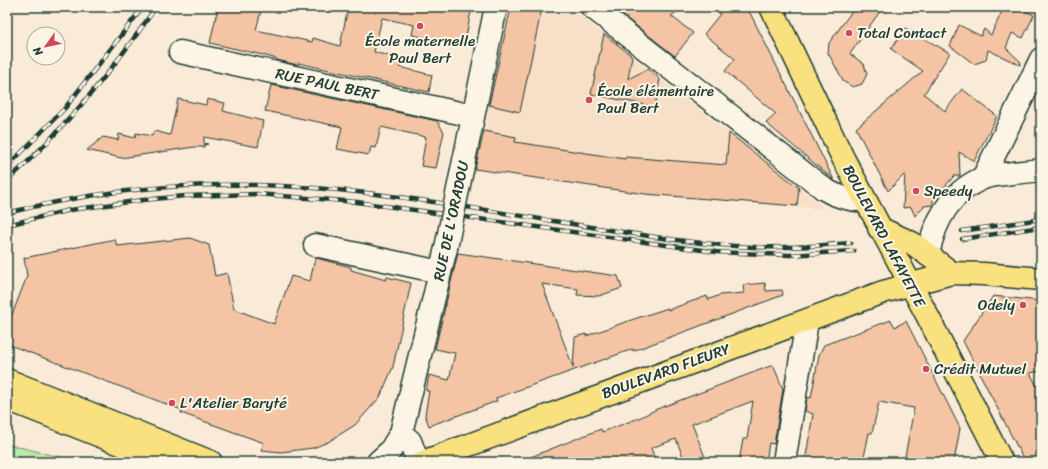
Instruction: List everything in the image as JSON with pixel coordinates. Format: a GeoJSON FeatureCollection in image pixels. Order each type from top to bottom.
{"type":"FeatureCollection","features":[{"type":"Feature","properties":{"kind":"main road","name":"BOULEVARD LAFAYETTE"},"geometry":{"type":"LineString","coordinates":[[771,7],[843,158],[1002,462]]}},
{"type":"Feature","properties":{"kind":"main road"},"geometry":{"type":"LineString","coordinates":[[879,228],[912,243],[952,273]]}},
{"type":"Feature","properties":{"kind":"main road","name":"BOULEVARD FLEURY"},"geometry":{"type":"LineString","coordinates":[[423,462],[706,356],[808,321],[879,293],[952,273],[1041,279]]}},
{"type":"Feature","properties":{"kind":"main road"},"geometry":{"type":"LineString","coordinates":[[7,380],[211,462]]}},
{"type":"Feature","properties":{"kind":"main road"},"geometry":{"type":"LineString","coordinates":[[7,399],[166,462]]}},
{"type":"Feature","properties":{"kind":"street","name":"RUE DE L'ORADOU"},"geometry":{"type":"LineString","coordinates":[[400,436],[446,248],[496,7]]}},
{"type":"Feature","properties":{"kind":"street"},"geometry":{"type":"LineString","coordinates":[[592,7],[824,189],[834,195],[849,200],[865,201]]}},
{"type":"Feature","properties":{"kind":"street","name":"RUE PAUL BERT"},"geometry":{"type":"LineString","coordinates":[[180,52],[473,116]]}},
{"type":"Feature","properties":{"kind":"street"},"geometry":{"type":"LineString","coordinates":[[983,178],[1041,59]]}},
{"type":"Feature","properties":{"kind":"street"},"geometry":{"type":"LineString","coordinates":[[928,255],[931,236],[937,221],[947,205],[960,193],[983,178],[1041,170]]}},
{"type":"Feature","properties":{"kind":"street"},"geometry":{"type":"LineString","coordinates":[[315,244],[440,272]]}},
{"type":"Feature","properties":{"kind":"street"},"geometry":{"type":"LineString","coordinates":[[784,462],[808,321]]}},
{"type":"Feature","properties":{"kind":"street"},"geometry":{"type":"LineString","coordinates":[[378,462],[390,451],[400,436],[410,441],[418,462]]}},
{"type":"Feature","properties":{"kind":"shaded area","name":"École élémentaire Paul Bert"},"geometry":{"type":"Polygon","coordinates":[[[511,7],[569,7],[825,209],[645,194],[475,169],[481,144],[483,143],[486,121],[511,7]]]}},
{"type":"Feature","properties":{"kind":"green space"},"geometry":{"type":"Polygon","coordinates":[[[7,444],[80,462],[7,462],[7,444]]]}},
{"type":"Feature","properties":{"kind":"building"},"geometry":{"type":"Polygon","coordinates":[[[218,7],[262,7],[256,30],[312,42],[313,38],[340,46],[348,7],[472,7],[464,46],[412,35],[414,25],[382,18],[374,52],[401,59],[399,67],[432,75],[429,92],[298,63],[298,65],[263,55],[210,43],[218,7]]]}},
{"type":"Feature","properties":{"kind":"building"},"geometry":{"type":"Polygon","coordinates":[[[511,7],[542,7],[520,112],[489,105],[511,7]]]}},
{"type":"Feature","properties":{"kind":"building"},"geometry":{"type":"Polygon","coordinates":[[[612,7],[636,7],[642,12],[646,7],[683,7],[671,16],[693,33],[675,56],[612,7]]]}},
{"type":"Feature","properties":{"kind":"building"},"geometry":{"type":"Polygon","coordinates":[[[716,7],[747,7],[834,180],[766,123],[776,114],[725,71],[735,59],[704,34],[720,14],[716,7]]]}},
{"type":"Feature","properties":{"kind":"building"},"geometry":{"type":"Polygon","coordinates":[[[855,7],[883,7],[850,54],[864,64],[867,74],[862,84],[853,87],[844,82],[828,53],[829,43],[855,7]]]}},
{"type":"Feature","properties":{"kind":"building"},"geometry":{"type":"Polygon","coordinates":[[[1004,7],[1017,7],[1034,15],[1023,38],[1012,33],[1006,48],[1021,62],[1020,65],[988,50],[986,60],[974,64],[950,46],[959,25],[981,36],[984,29],[991,35],[1004,7]]]}},
{"type":"Feature","properties":{"kind":"building"},"geometry":{"type":"Polygon","coordinates":[[[905,28],[950,53],[924,94],[945,111],[962,89],[997,116],[974,161],[959,152],[960,176],[954,176],[933,200],[933,205],[924,206],[915,216],[911,207],[903,208],[905,174],[888,191],[856,128],[923,71],[891,49],[905,28]]]}},
{"type":"Feature","properties":{"kind":"building"},"geometry":{"type":"Polygon","coordinates":[[[604,34],[632,56],[628,79],[648,69],[660,79],[655,107],[591,94],[604,34]]]}},
{"type":"Feature","properties":{"kind":"building"},"geometry":{"type":"Polygon","coordinates":[[[271,85],[437,121],[444,132],[436,168],[421,166],[426,137],[381,127],[376,148],[371,147],[369,155],[337,149],[342,127],[265,111],[271,85]]]}},
{"type":"Feature","properties":{"kind":"building"},"geometry":{"type":"Polygon","coordinates":[[[178,99],[206,105],[207,99],[225,103],[223,111],[263,121],[258,147],[204,137],[204,143],[208,144],[204,145],[204,147],[194,147],[121,158],[87,150],[103,137],[118,140],[119,134],[135,138],[136,133],[152,136],[154,131],[170,135],[178,99]]]}},
{"type":"Feature","properties":{"kind":"building"},"geometry":{"type":"Polygon","coordinates":[[[484,131],[516,137],[515,142],[625,159],[626,157],[726,165],[729,133],[799,188],[797,206],[645,194],[475,169],[484,131]]]}},
{"type":"Feature","properties":{"kind":"building"},"geometry":{"type":"Polygon","coordinates":[[[190,238],[209,245],[215,276],[227,273],[234,309],[274,324],[291,276],[310,281],[316,258],[351,267],[351,270],[386,280],[387,277],[411,283],[393,367],[380,397],[355,425],[328,442],[313,448],[281,452],[261,450],[264,443],[181,413],[182,410],[7,344],[7,314],[12,315],[27,276],[24,258],[115,239],[117,246],[190,238]]]}},
{"type":"Feature","properties":{"kind":"building"},"geometry":{"type":"Polygon","coordinates":[[[458,253],[618,276],[622,288],[599,296],[577,295],[578,289],[542,284],[573,367],[575,337],[586,334],[586,336],[707,296],[708,299],[710,299],[720,295],[744,293],[743,285],[765,283],[766,291],[782,290],[783,295],[633,351],[633,349],[496,398],[497,401],[429,426],[425,415],[429,391],[426,391],[429,375],[449,380],[455,353],[435,349],[458,253]]]}},
{"type":"Feature","properties":{"kind":"building"},"geometry":{"type":"Polygon","coordinates":[[[993,296],[1041,301],[1041,371],[1030,373],[1041,393],[1041,462],[1025,462],[963,341],[993,296]]]}},
{"type":"Feature","properties":{"kind":"building"},"geometry":{"type":"Polygon","coordinates":[[[891,320],[895,327],[906,321],[960,428],[954,462],[904,462],[914,408],[879,402],[872,433],[869,433],[863,462],[805,462],[813,414],[805,411],[807,397],[811,398],[819,355],[824,345],[891,320]]]}},
{"type":"Feature","properties":{"kind":"building"},"geometry":{"type":"Polygon","coordinates":[[[773,365],[783,389],[774,444],[769,443],[766,462],[739,462],[743,439],[747,439],[753,401],[692,424],[707,462],[685,462],[676,439],[651,448],[656,462],[518,462],[601,429],[602,432],[639,418],[657,409],[773,365]]]}},
{"type":"Feature","properties":{"kind":"railway"},"geometry":{"type":"LineString","coordinates":[[7,167],[65,108],[143,7]]}},
{"type":"Feature","properties":{"kind":"railway"},"geometry":{"type":"LineString","coordinates":[[7,181],[48,141],[87,98],[123,54],[156,7]]}},
{"type":"Feature","properties":{"kind":"railway"},"geometry":{"type":"LineString","coordinates":[[7,213],[75,198],[144,189],[213,185],[282,186],[384,195],[628,233],[703,243],[753,247],[851,243]]}},
{"type":"Feature","properties":{"kind":"railway"},"geometry":{"type":"LineString","coordinates":[[7,225],[70,210],[143,200],[185,196],[257,194],[357,202],[716,252],[790,255],[854,251]]}},
{"type":"Feature","properties":{"kind":"railway"},"geometry":{"type":"LineString","coordinates":[[962,231],[1041,219]]}},
{"type":"Feature","properties":{"kind":"railway"},"geometry":{"type":"LineString","coordinates":[[962,239],[1041,227]]}},
{"type":"Feature","properties":{"kind":"place","name":"École maternelle Paul Bert"},"geometry":{"type":"Point","coordinates":[420,26]}},
{"type":"Feature","properties":{"kind":"place","name":"Total Contact"},"geometry":{"type":"Point","coordinates":[849,33]}},
{"type":"Feature","properties":{"kind":"place","name":"École élémentaire Paul Bert"},"geometry":{"type":"Point","coordinates":[589,100]}},
{"type":"Feature","properties":{"kind":"place","name":"Speedy"},"geometry":{"type":"Point","coordinates":[916,191]}},
{"type":"Feature","properties":{"kind":"place","name":"Odely"},"geometry":{"type":"Point","coordinates":[1023,305]}},
{"type":"Feature","properties":{"kind":"place","name":"Crédit Mutuel"},"geometry":{"type":"Point","coordinates":[926,369]}},
{"type":"Feature","properties":{"kind":"place","name":"L'Atelier Baryté"},"geometry":{"type":"Point","coordinates":[172,403]}}]}
